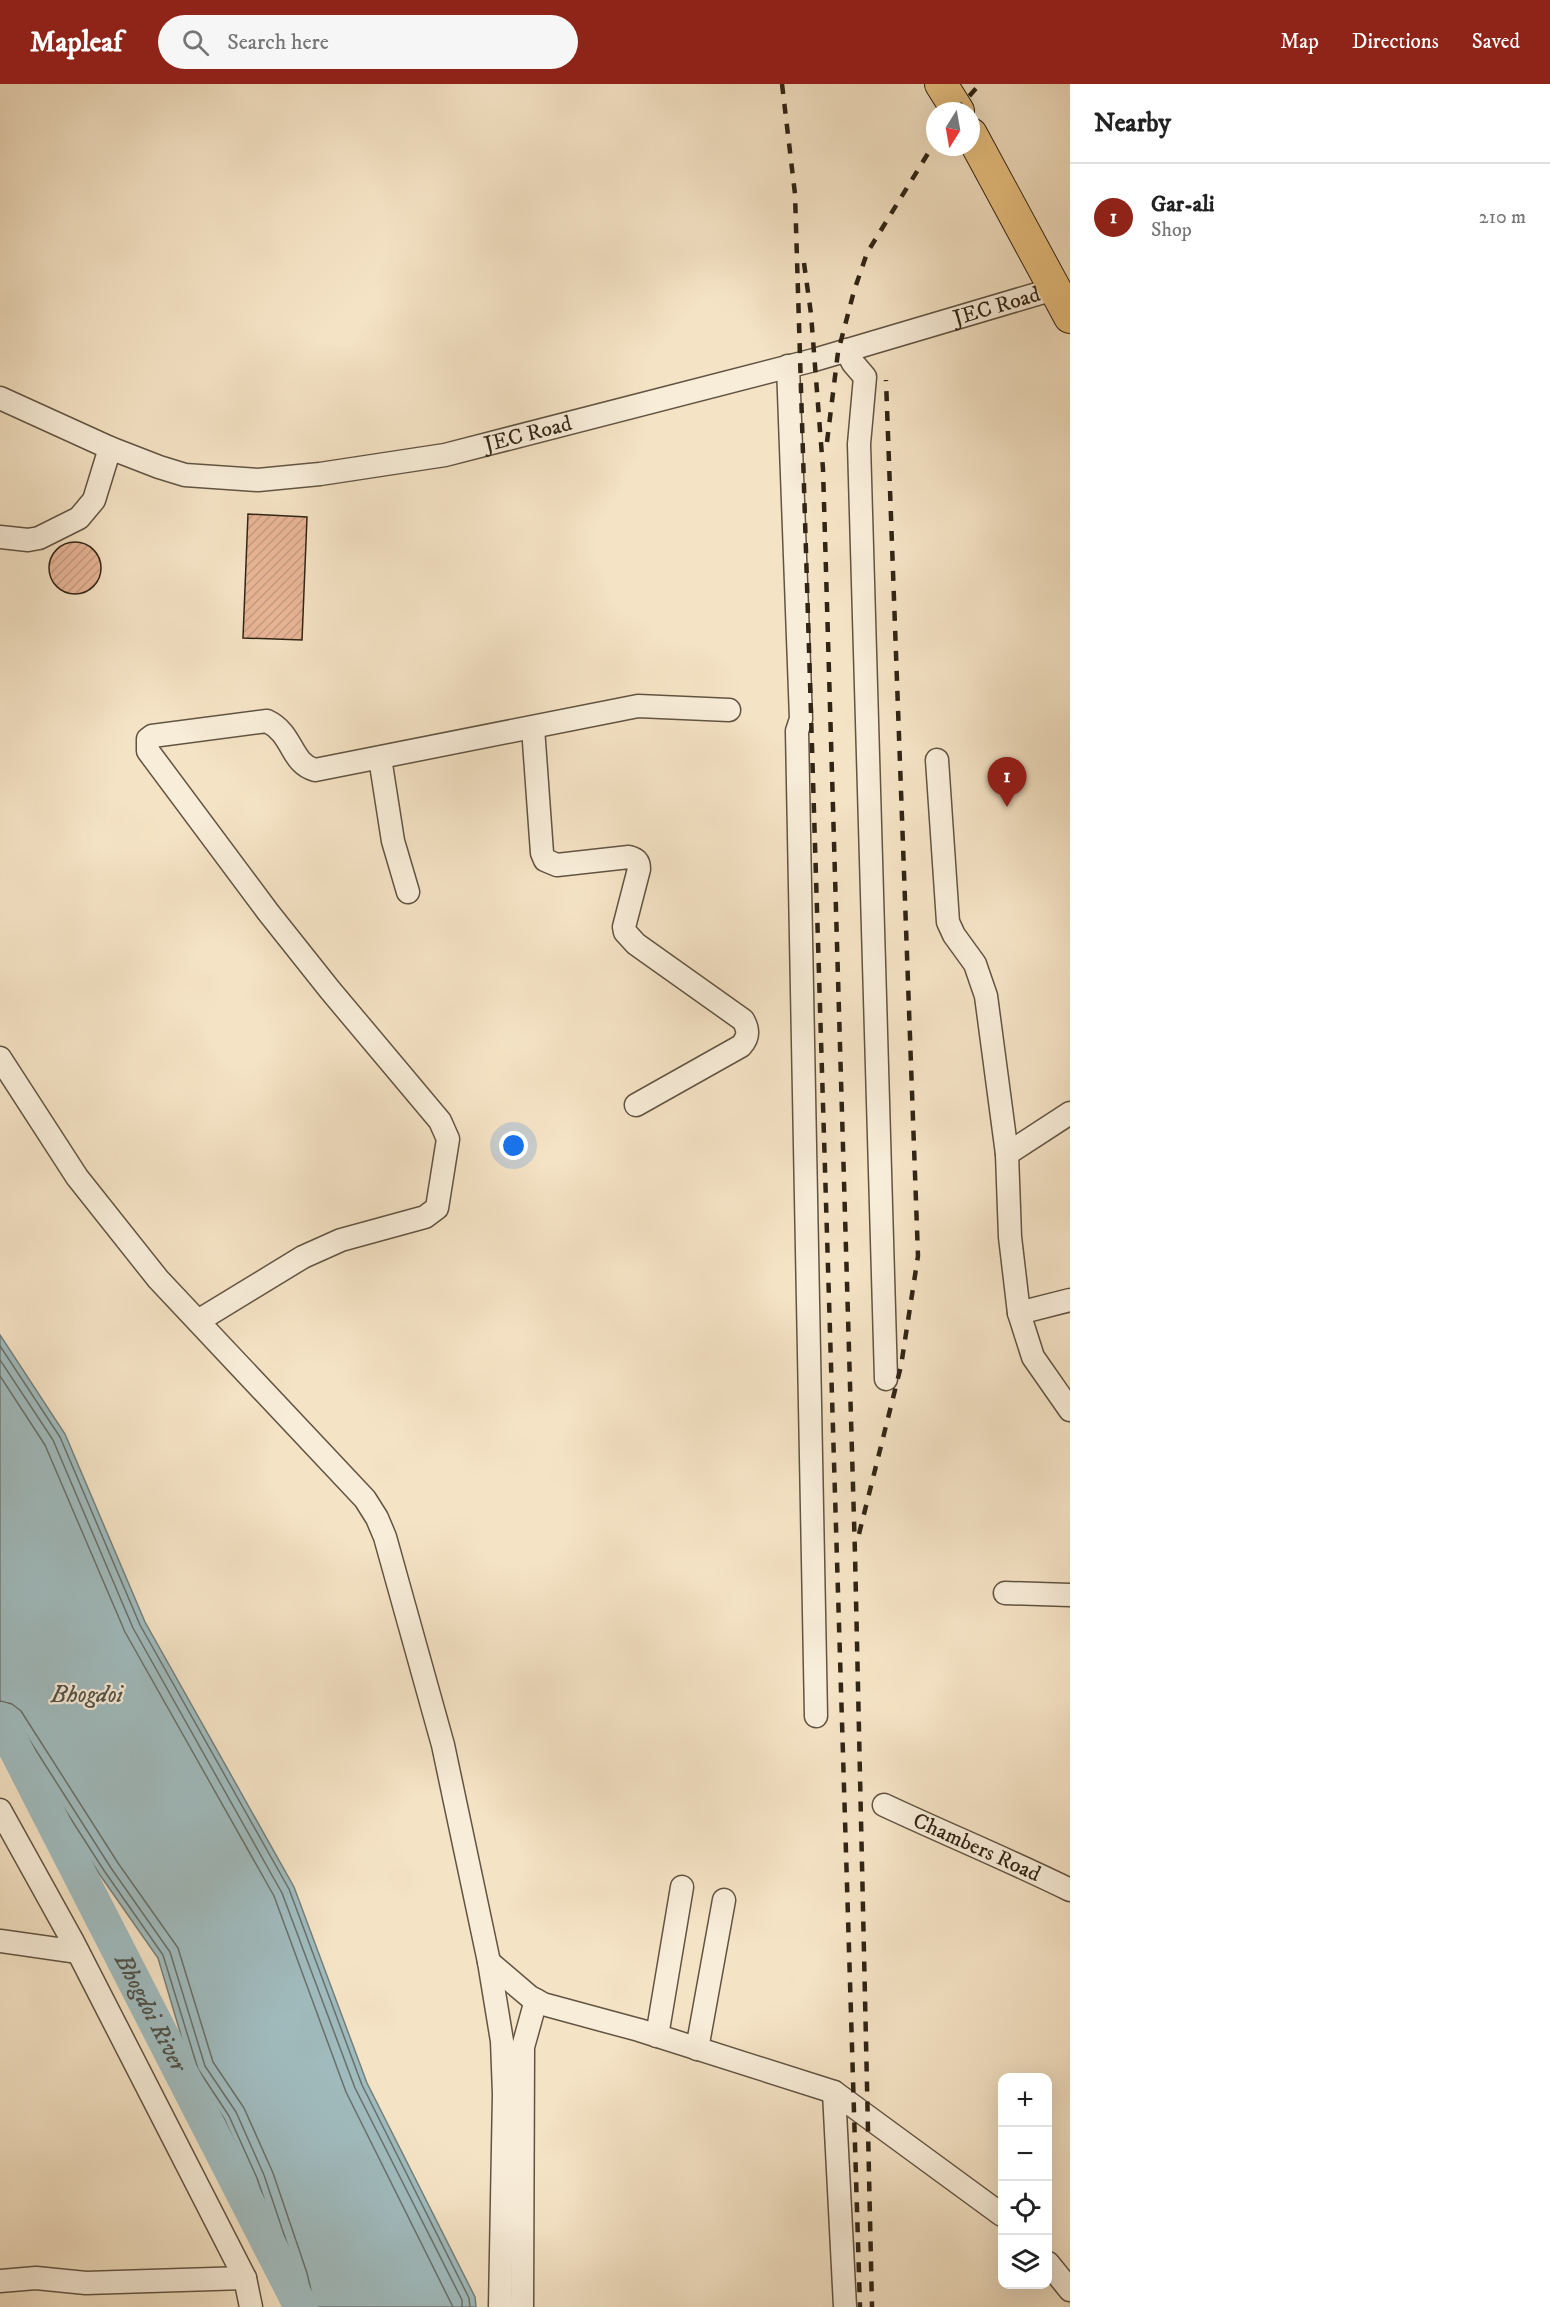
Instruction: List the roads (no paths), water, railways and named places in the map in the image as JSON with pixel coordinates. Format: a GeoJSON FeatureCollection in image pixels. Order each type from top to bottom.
{"type":"FeatureCollection","features":[{"type":"Feature","properties":{"kind":"highway"},"geometry":{"type":"LineString","coordinates":[[941,84],[952,102]]}},
{"type":"Feature","properties":{"kind":"highway"},"geometry":{"type":"LineString","coordinates":[[980,151],[1070,317]]}},
{"type":"Feature","properties":{"kind":"street","name":"JEC Road"},"geometry":{"type":"LineString","coordinates":[[0,398],[111,448],[185,475],[258,480],[320,474],[445,455],[788,366],[1054,289]]}},
{"type":"Feature","properties":{"kind":"street"},"geometry":{"type":"LineString","coordinates":[[846,350],[865,378],[859,444],[886,1379]]}},
{"type":"Feature","properties":{"kind":"street"},"geometry":{"type":"LineString","coordinates":[[788,366],[801,719],[797,731],[816,1716]]}},
{"type":"Feature","properties":{"kind":"street"},"geometry":{"type":"LineString","coordinates":[[0,537],[28,540],[39,538],[79,518],[94,500],[111,448]]}},
{"type":"Feature","properties":{"kind":"street"},"geometry":{"type":"LineString","coordinates":[[198,1321],[303,1257],[341,1240],[433,1213],[437,1208],[448,1139],[440,1121],[330,990],[261,903],[148,751],[148,739],[152,736],[267,721],[278,726],[284,733],[301,764],[307,768],[325,769],[639,706],[729,710]]}},
{"type":"Feature","properties":{"kind":"street"},"geometry":{"type":"LineString","coordinates":[[533,728],[542,854],[545,860],[557,865],[629,857],[635,859],[639,863],[639,869],[624,927],[625,932],[636,944],[742,1020],[748,1027],[747,1040],[741,1046],[636,1105]]}},
{"type":"Feature","properties":{"kind":"street"},"geometry":{"type":"LineString","coordinates":[[380,758],[393,841],[408,892]]}},
{"type":"Feature","properties":{"kind":"street"},"geometry":{"type":"LineString","coordinates":[[937,760],[948,922],[954,935],[975,964],[984,984],[1007,1154],[1010,1237],[1019,1312],[1033,1357],[1070,1410]]}},
{"type":"Feature","properties":{"kind":"street"},"geometry":{"type":"LineString","coordinates":[[0,1058],[77,1177],[158,1279],[366,1498],[385,1537],[443,1745],[489,1962],[504,2066],[500,2307]]}},
{"type":"Feature","properties":{"kind":"street"},"geometry":{"type":"LineString","coordinates":[[1007,1154],[1070,1113]]}},
{"type":"Feature","properties":{"kind":"street"},"geometry":{"type":"LineString","coordinates":[[1019,1312],[1070,1300]]}},
{"type":"Feature","properties":{"kind":"street"},"geometry":{"type":"LineString","coordinates":[[1005,1593],[1070,1595]]}},
{"type":"Feature","properties":{"kind":"street","name":"Chambers Road"},"geometry":{"type":"LineString","coordinates":[[884,1804],[1070,1890]]}},
{"type":"Feature","properties":{"kind":"street"},"geometry":{"type":"LineString","coordinates":[[0,1810],[78,1952],[245,2278],[251,2307]]}},
{"type":"Feature","properties":{"kind":"street"},"geometry":{"type":"LineString","coordinates":[[657,2036],[682,1887]]}},
{"type":"Feature","properties":{"kind":"street"},"geometry":{"type":"LineString","coordinates":[[697,2049],[724,1900]]}},
{"type":"Feature","properties":{"kind":"street"},"geometry":{"type":"LineString","coordinates":[[0,1941],[78,1952]]}},
{"type":"Feature","properties":{"kind":"street"},"geometry":{"type":"LineString","coordinates":[[489,1962],[536,2000],[554,2008],[657,2036],[834,2092],[998,2210]]}},
{"type":"Feature","properties":{"kind":"street"},"geometry":{"type":"LineString","coordinates":[[522,2307],[523,2047],[536,2000]]}},
{"type":"Feature","properties":{"kind":"street"},"geometry":{"type":"LineString","coordinates":[[834,2092],[844,2307]]}},
{"type":"Feature","properties":{"kind":"street"},"geometry":{"type":"LineString","coordinates":[[1052,2269],[1070,2290]]}},
{"type":"Feature","properties":{"kind":"street"},"geometry":{"type":"LineString","coordinates":[[0,2281],[36,2278],[86,2283],[245,2278]]}},
{"type":"Feature","properties":{"kind":"water","name":"Bhogdoi"},"geometry":{"type":"Polygon","coordinates":[[[0,1335],[65,1434],[145,1622],[294,1887],[367,2083],[475,2297],[476,2307],[293,2307],[252,2181],[224,2118],[192,2072],[158,1958],[100,1875],[0,1720],[0,1335]]]}},
{"type":"Feature","properties":{"kind":"waterway","name":"Bhogdoi River"},"geometry":{"type":"LineString","coordinates":[[0,1719],[301,2307]]}},
{"type":"Feature","properties":{"kind":"railway"},"geometry":{"type":"LineString","coordinates":[[782,84],[795,194],[860,2307]]}},
{"type":"Feature","properties":{"kind":"railway"},"geometry":{"type":"LineString","coordinates":[[964,102],[980,84]]}},
{"type":"Feature","properties":{"kind":"railway"},"geometry":{"type":"LineString","coordinates":[[827,442],[838,352],[867,253],[926,156]]}},
{"type":"Feature","properties":{"kind":"railway"},"geometry":{"type":"LineString","coordinates":[[804,263],[811,314],[823,469],[855,1554],[872,2307]]}},
{"type":"Feature","properties":{"kind":"railway"},"geometry":{"type":"LineString","coordinates":[[859,1534],[901,1366],[918,1256],[886,380]]}},
{"type":"Feature","properties":{"kind":"place","name":"Gar-ali"},"geometry":{"type":"Point","coordinates":[1007,807]}}]}
